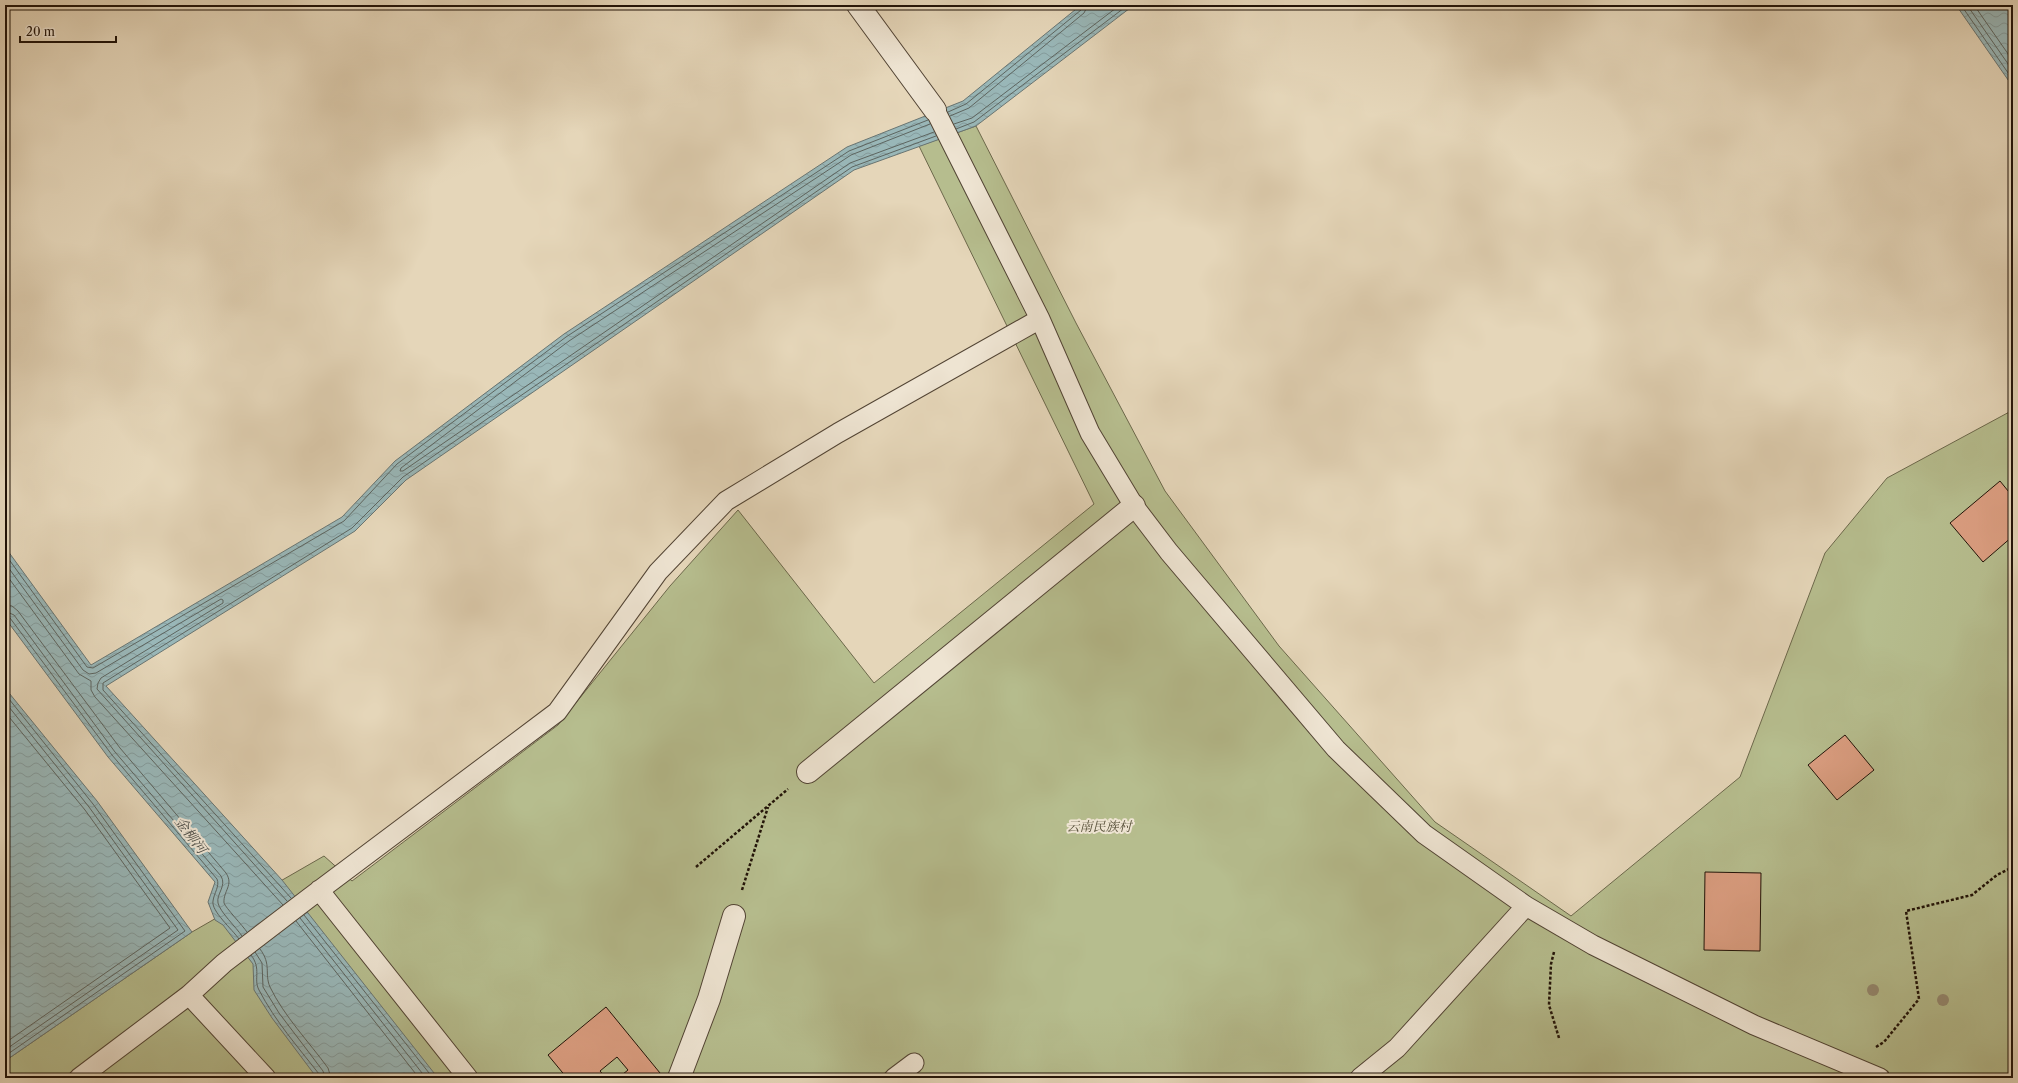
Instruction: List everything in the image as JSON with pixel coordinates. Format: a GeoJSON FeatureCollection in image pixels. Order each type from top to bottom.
{"type":"FeatureCollection","features":[{"type":"Feature","properties":{"kind":"street"},"geometry":{"type":"LineString","coordinates":[[858,5],[935,110]]}},
{"type":"Feature","properties":{"kind":"street"},"geometry":{"type":"LineString","coordinates":[[808,772],[1134,506]]}},
{"type":"Feature","properties":{"kind":"street"},"geometry":{"type":"LineString","coordinates":[[679,1078],[709,999],[734,916]]}},
{"type":"Feature","properties":{"kind":"lane"},"geometry":{"type":"LineString","coordinates":[[935,110],[955,147],[1040,319],[1090,433],[1134,506],[1170,552],[1336,749],[1424,834],[1526,906],[1593,945],[1754,1025],[1880,1078]]}},
{"type":"Feature","properties":{"kind":"lane"},"geometry":{"type":"LineString","coordinates":[[79,1078],[189,995],[224,964],[314,894],[557,712],[658,572],[726,501],[838,433],[1040,319]]}},
{"type":"Feature","properties":{"kind":"lane"},"geometry":{"type":"LineString","coordinates":[[314,894],[468,1078]]}},
{"type":"Feature","properties":{"kind":"lane"},"geometry":{"type":"LineString","coordinates":[[1360,1078],[1397,1048],[1526,906]]}},
{"type":"Feature","properties":{"kind":"lane"},"geometry":{"type":"LineString","coordinates":[[189,995],[266,1078]]}},
{"type":"Feature","properties":{"kind":"lane"},"geometry":{"type":"LineString","coordinates":[[894,1078],[914,1063]]}},
{"type":"Feature","properties":{"kind":"path"},"geometry":{"type":"LineString","coordinates":[[696,867],[808,772]]}},
{"type":"Feature","properties":{"kind":"path"},"geometry":{"type":"LineString","coordinates":[[734,916],[768,806]]}},
{"type":"Feature","properties":{"kind":"path"},"geometry":{"type":"LineString","coordinates":[[1849,1065],[1884,1042],[1918,999],[1906,911],[1972,895],[1997,875],[2013,867]]}},
{"type":"Feature","properties":{"kind":"path"},"geometry":{"type":"LineString","coordinates":[[1559,1038],[1549,1005],[1550,964],[1561,927]]}},
{"type":"Feature","properties":{"kind":"green space","name":"云南民族村"},"geometry":{"type":"Polygon","coordinates":[[[976,126],[1076,323],[1165,491],[1279,646],[1435,822],[1571,916],[1740,777],[1825,553],[1887,478],[2013,410],[2013,1078],[5,1078],[5,1061],[192,932],[324,856],[352,881],[558,725],[670,586],[738,510],[874,683],[1094,504],[919,146],[976,126]]]}},
{"type":"Feature","properties":{"kind":"water","name":"金柳河"},"geometry":{"type":"Polygon","coordinates":[[[1081,5],[1134,5],[976,126],[854,170],[406,480],[355,531],[106,686],[282,880],[438,1078],[317,1078],[272,1018],[254,990],[253,964],[223,925],[215,920],[208,902],[215,882],[108,757],[5,618],[5,547],[91,665],[342,517],[395,461],[564,334],[847,147],[963,101],[1081,5]]]}},
{"type":"Feature","properties":{"kind":"water"},"geometry":{"type":"Polygon","coordinates":[[[1956,5],[2013,5],[2013,87],[1956,5]]]}},
{"type":"Feature","properties":{"kind":"water"},"geometry":{"type":"Polygon","coordinates":[[[5,688],[97,801],[192,932],[5,1061],[5,688]]]}},
{"type":"Feature","properties":{"kind":"building"},"geometry":{"type":"Polygon","coordinates":[[[2000,481],[2013,497],[2013,536],[1983,562],[1950,523],[2000,481]]]}},
{"type":"Feature","properties":{"kind":"building"},"geometry":{"type":"Polygon","coordinates":[[[1845,735],[1874,770],[1837,800],[1808,765],[1845,735]]]}},
{"type":"Feature","properties":{"kind":"building"},"geometry":{"type":"Polygon","coordinates":[[[1705,872],[1761,873],[1760,951],[1704,950],[1705,872]]]}},
{"type":"Feature","properties":{"kind":"building"},"geometry":{"type":"Polygon","coordinates":[[[606,1007],[660,1073],[653,1078],[618,1078],[628,1070],[617,1057],[600,1071],[606,1078],[567,1078],[548,1055],[606,1007]]]}}]}
